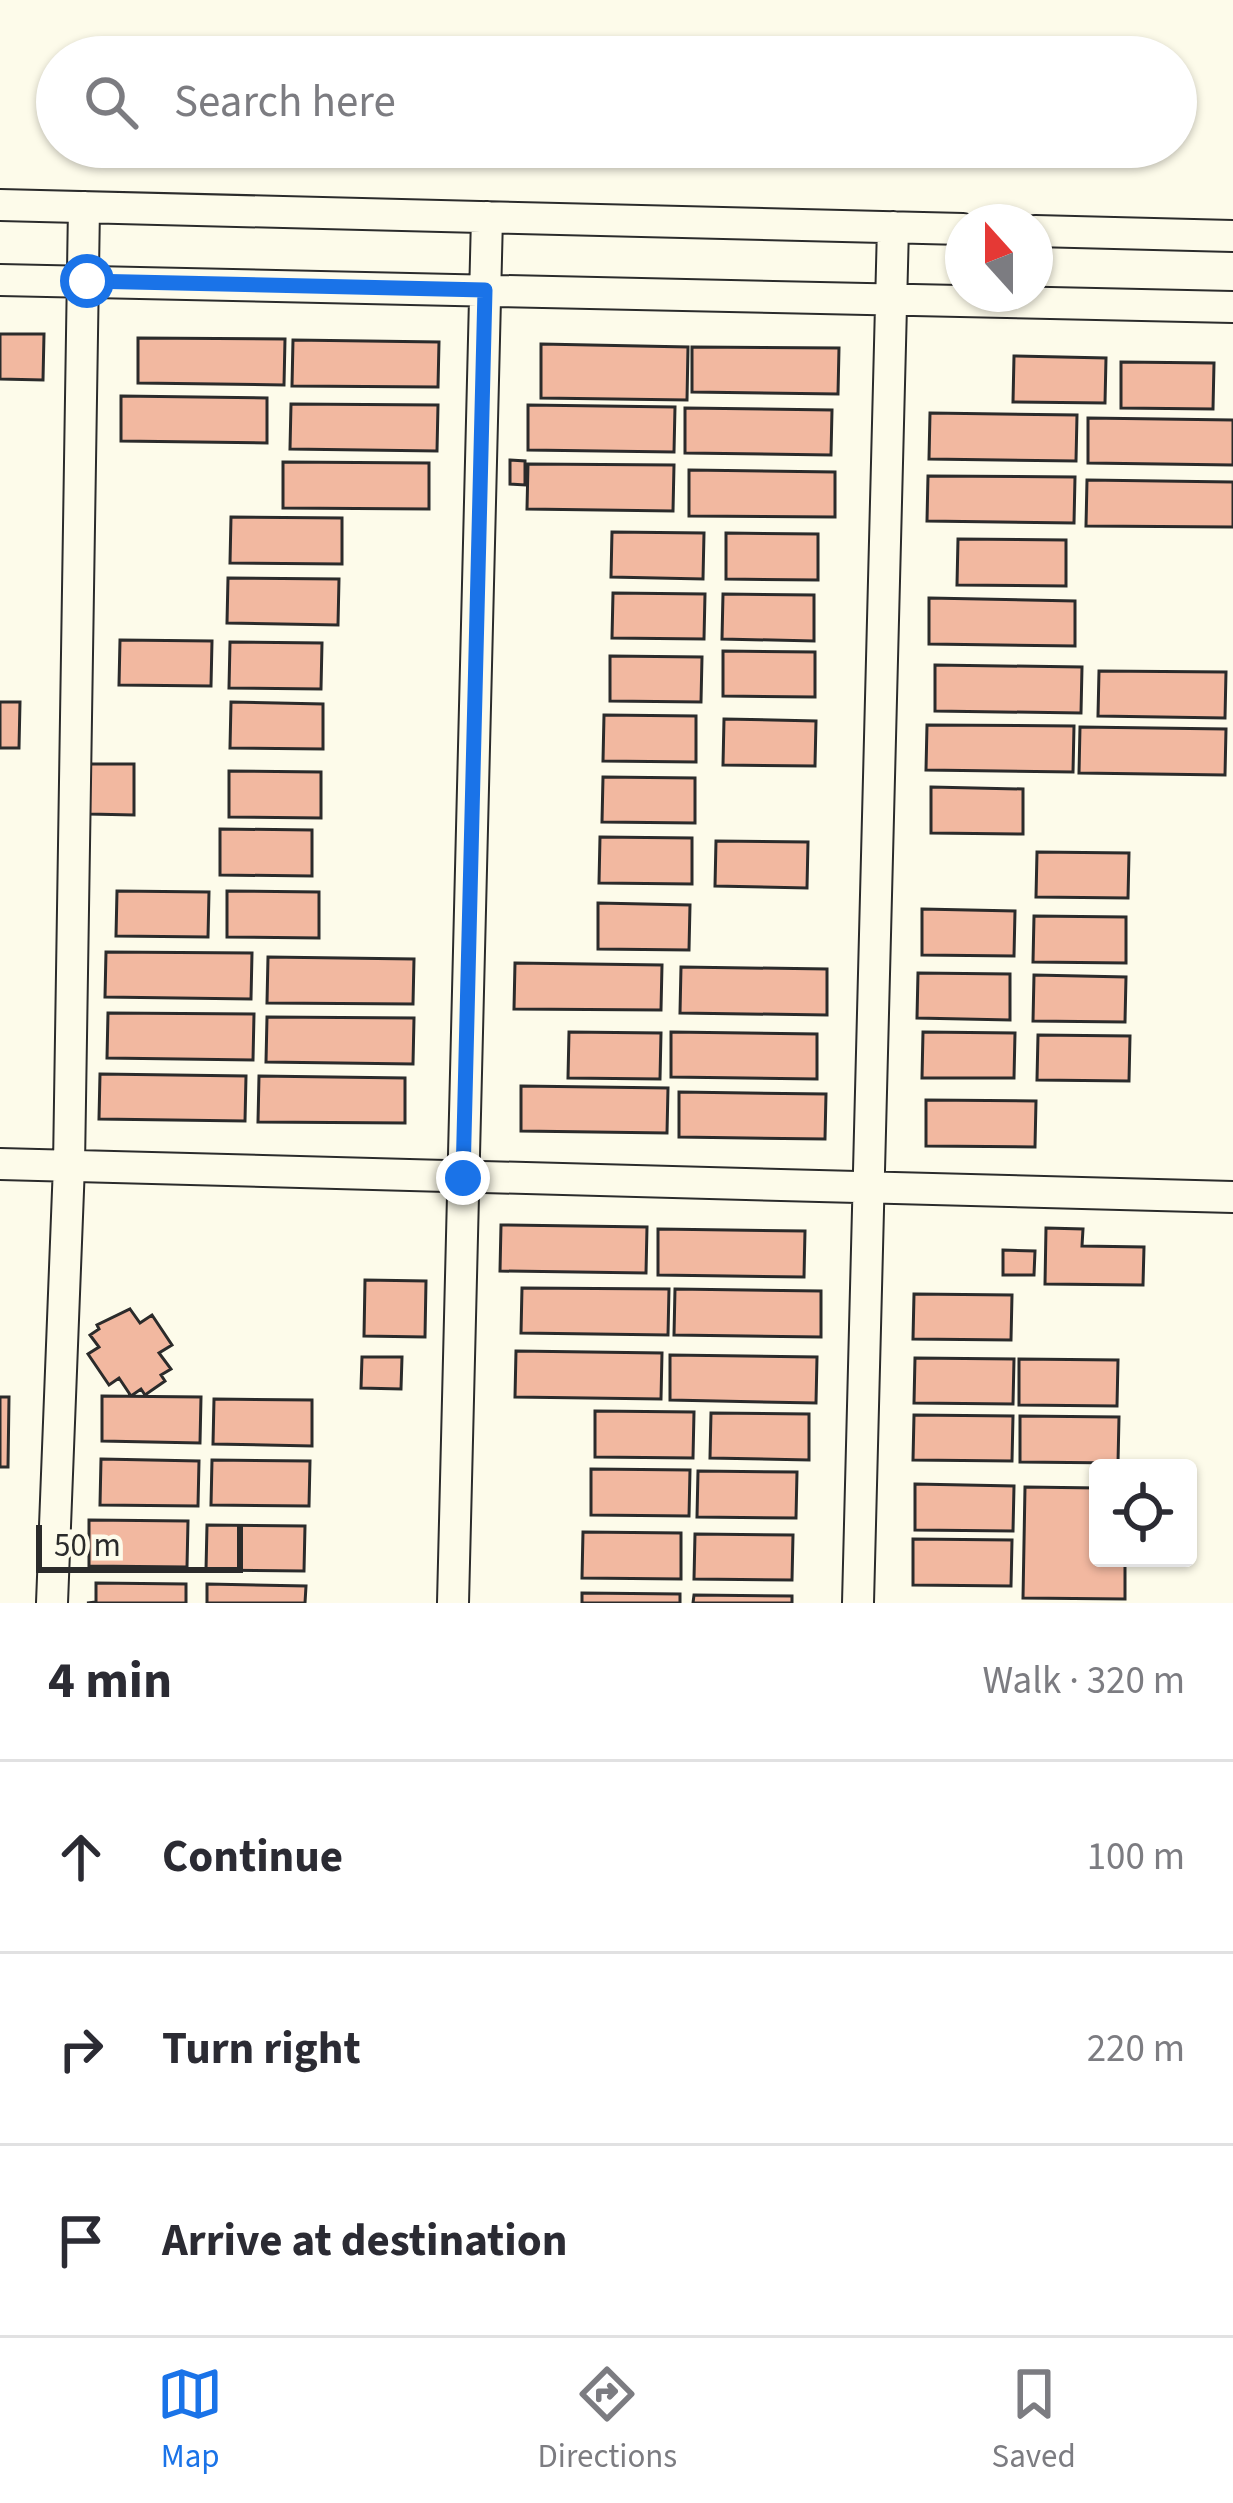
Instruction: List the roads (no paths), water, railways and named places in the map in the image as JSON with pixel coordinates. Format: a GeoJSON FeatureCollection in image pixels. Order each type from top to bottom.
{"type":"FeatureCollection","features":[{"type":"Feature","properties":{"kind":"street"},"geometry":{"type":"LineString","coordinates":[[0,205],[945,228]]}},
{"type":"Feature","properties":{"kind":"street"},"geometry":{"type":"LineString","coordinates":[[52,1603],[69,1166],[87,281],[84,207]]}},
{"type":"Feature","properties":{"kind":"street"},"geometry":{"type":"LineString","coordinates":[[453,1603],[487,217]]}},
{"type":"Feature","properties":{"kind":"street"},"geometry":{"type":"LineString","coordinates":[[858,1603],[893,227]]}},
{"type":"Feature","properties":{"kind":"street"},"geometry":{"type":"LineString","coordinates":[[1053,231],[1233,236]]}},
{"type":"Feature","properties":{"kind":"street"},"geometry":{"type":"LineString","coordinates":[[0,280],[1233,307]]}},
{"type":"Feature","properties":{"kind":"street"},"geometry":{"type":"LineString","coordinates":[[0,1164],[868,1191],[1233,1197]]}}]}
